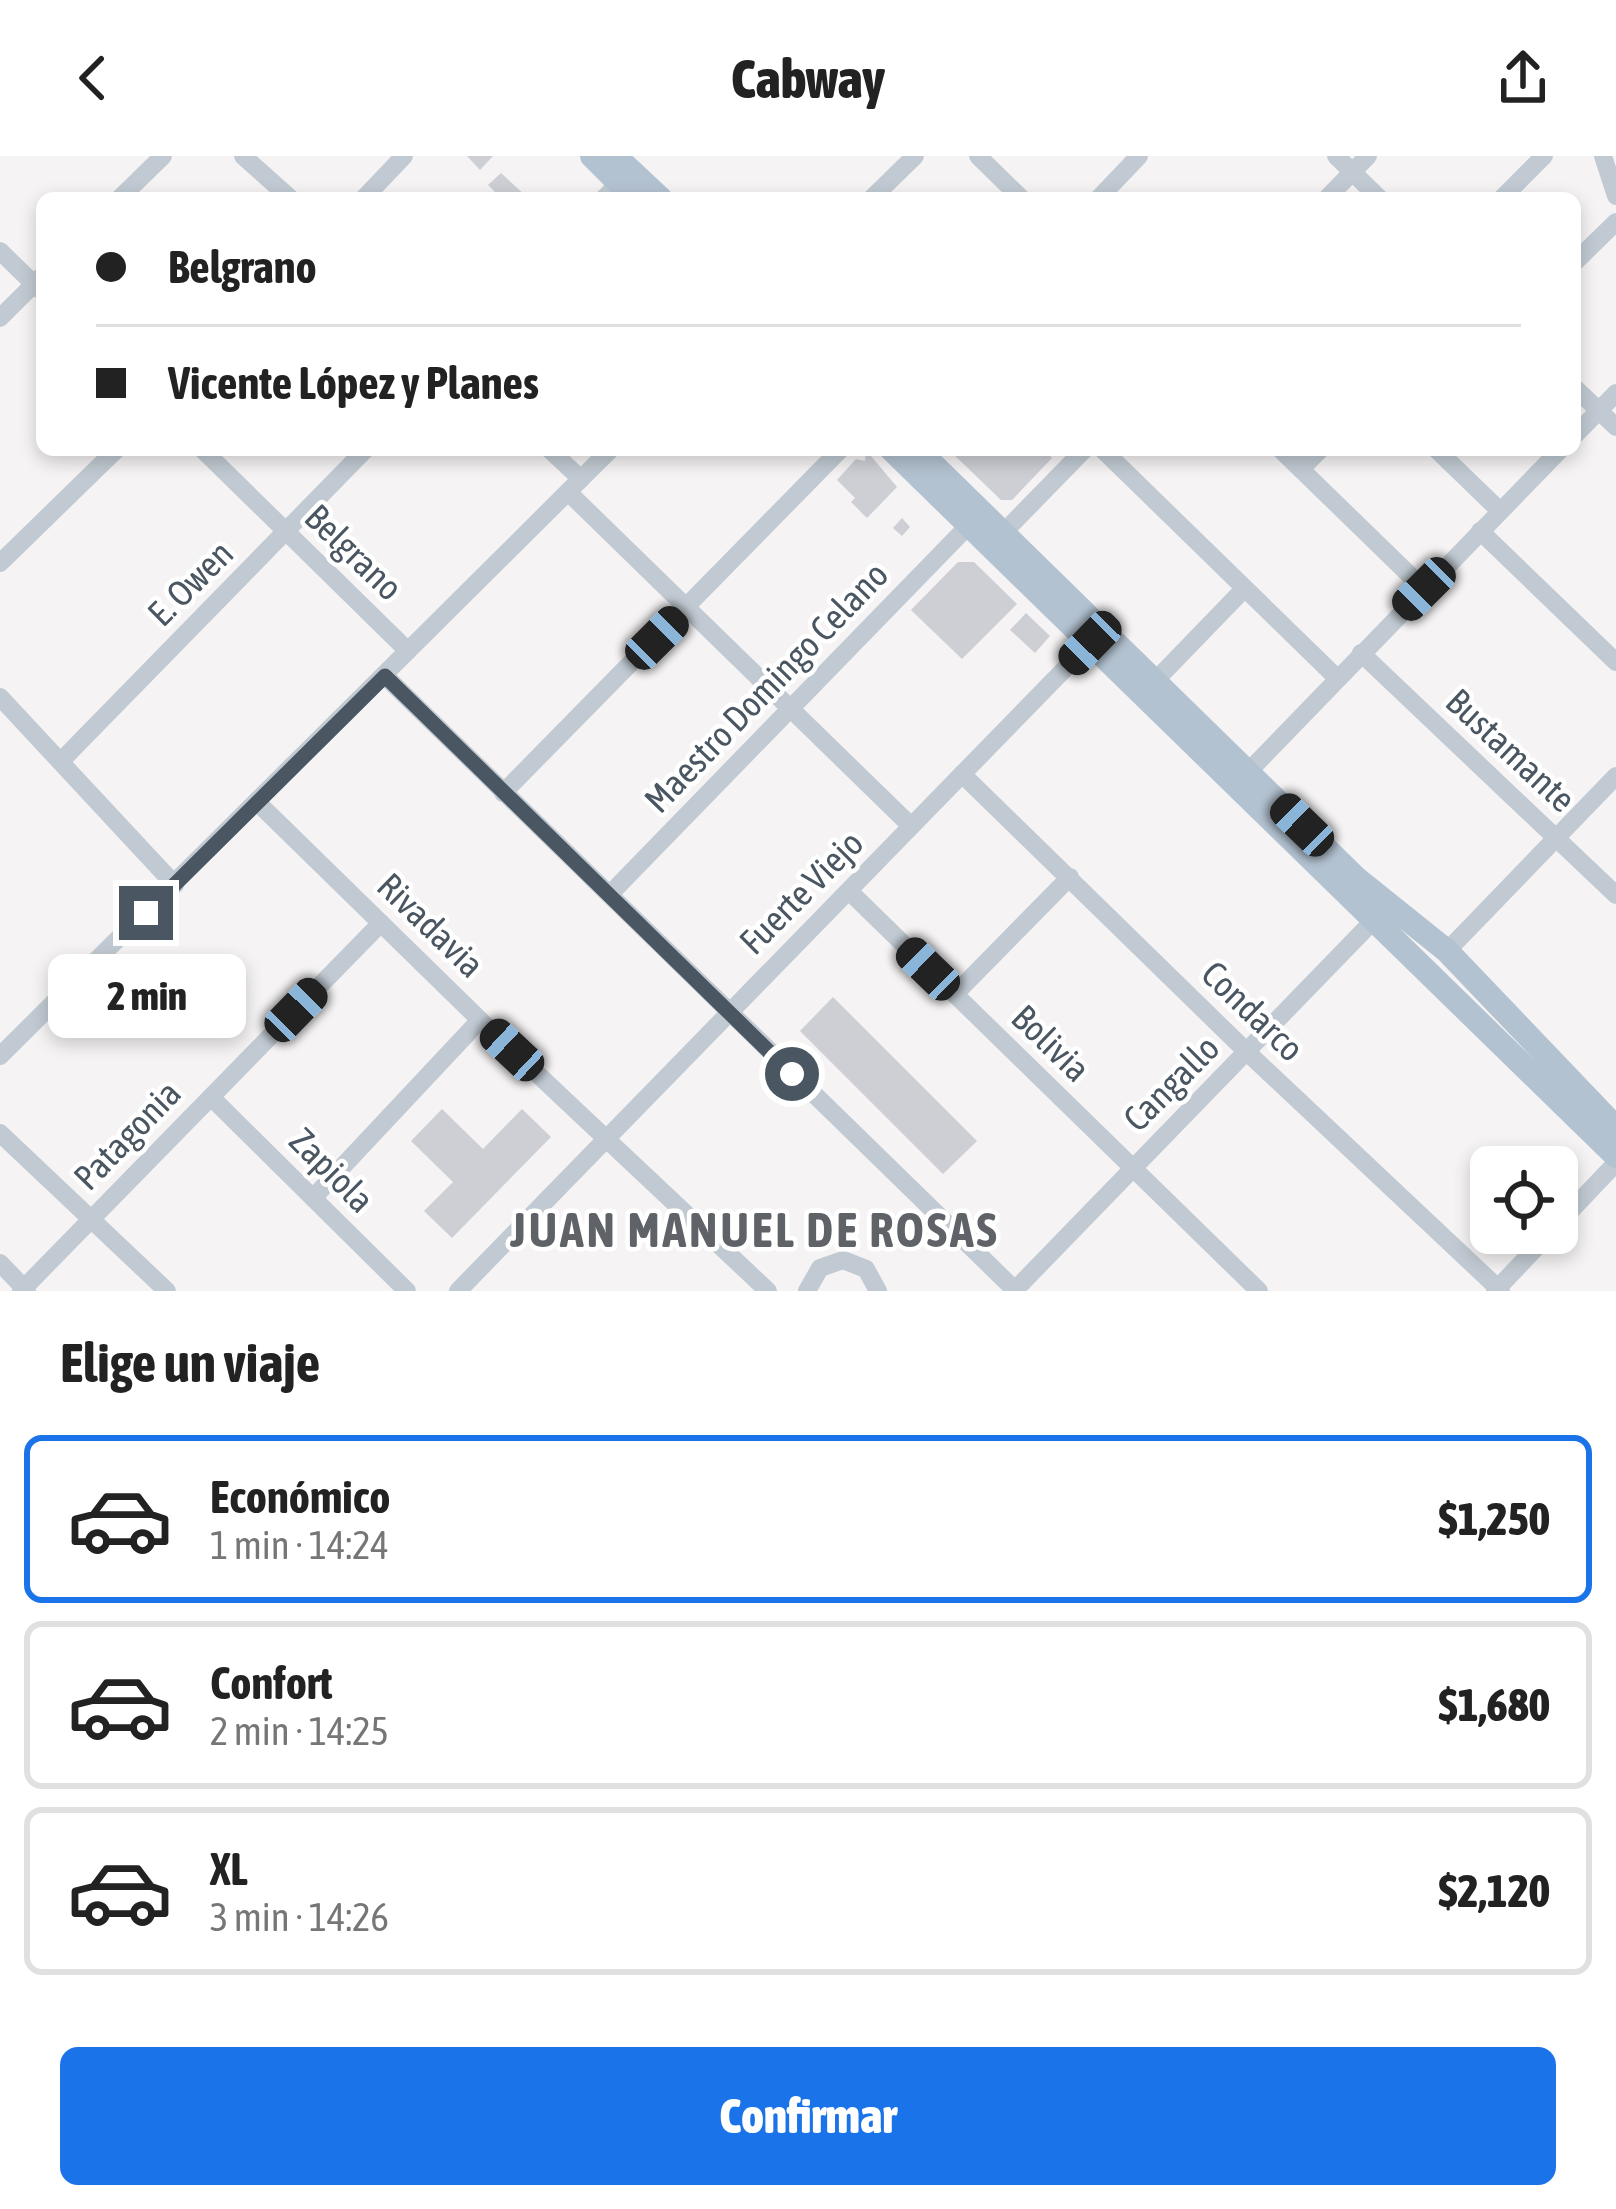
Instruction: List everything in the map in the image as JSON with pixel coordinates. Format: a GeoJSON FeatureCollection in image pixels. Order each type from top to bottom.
{"type":"FeatureCollection","features":[{"type":"Feature","properties":{"kind":"main road"},"geometry":{"type":"LineString","coordinates":[[592,156],[618,192]]}},
{"type":"Feature","properties":{"kind":"main road"},"geometry":{"type":"LineString","coordinates":[[615,156],[654,192]]}},
{"type":"Feature","properties":{"kind":"main road"},"geometry":{"type":"LineString","coordinates":[[898,456],[1616,1159]]}},
{"type":"Feature","properties":{"kind":"main road"},"geometry":{"type":"LineString","coordinates":[[924,456],[1356,878],[1448,951],[1616,1127]]}},
{"type":"Feature","properties":{"kind":"main road"},"geometry":{"type":"LineString","coordinates":[[1356,878],[1374,920]]}},
{"type":"Feature","properties":{"kind":"main road"},"geometry":{"type":"LineString","coordinates":[[1374,920],[1412,922]]}},
{"type":"Feature","properties":{"kind":"main road"},"geometry":{"type":"LineString","coordinates":[[1406,951],[1448,951]]}},
{"type":"Feature","properties":{"kind":"main road"},"geometry":{"type":"LineString","coordinates":[[1446,990],[1448,951]]}},
{"type":"Feature","properties":{"kind":"street"},"geometry":{"type":"LineString","coordinates":[[126,192],[163,156]]}},
{"type":"Feature","properties":{"kind":"street"},"geometry":{"type":"LineString","coordinates":[[244,156],[283,192]]}},
{"type":"Feature","properties":{"kind":"street"},"geometry":{"type":"LineString","coordinates":[[370,192],[404,156]]}},
{"type":"Feature","properties":{"kind":"street"},"geometry":{"type":"LineString","coordinates":[[878,192],[915,156]]}},
{"type":"Feature","properties":{"kind":"street"},"geometry":{"type":"LineString","coordinates":[[978,156],[1016,192]]}},
{"type":"Feature","properties":{"kind":"street"},"geometry":{"type":"LineString","coordinates":[[1105,192],[1139,156]]}},
{"type":"Feature","properties":{"kind":"street"},"geometry":{"type":"LineString","coordinates":[[1336,156],[1373,192]]}},
{"type":"Feature","properties":{"kind":"street"},"geometry":{"type":"LineString","coordinates":[[1333,192],[1368,156]]}},
{"type":"Feature","properties":{"kind":"street"},"geometry":{"type":"LineString","coordinates":[[1508,192],[1544,156]]}},
{"type":"Feature","properties":{"kind":"street"},"geometry":{"type":"LineString","coordinates":[[1603,156],[1616,196]]}},
{"type":"Feature","properties":{"kind":"street"},"geometry":{"type":"LineString","coordinates":[[1581,256],[1616,222]]}},
{"type":"Feature","properties":{"kind":"street"},"geometry":{"type":"LineString","coordinates":[[0,251],[36,281]]}},
{"type":"Feature","properties":{"kind":"street"},"geometry":{"type":"LineString","coordinates":[[0,318],[36,287]]}},
{"type":"Feature","properties":{"kind":"street"},"geometry":{"type":"LineString","coordinates":[[1581,428],[1616,393]]}},
{"type":"Feature","properties":{"kind":"street"},"geometry":{"type":"LineString","coordinates":[[1581,394],[1616,427]]}},
{"type":"Feature","properties":{"kind":"street"},"geometry":{"type":"LineString","coordinates":[[0,563],[110,456]]}},
{"type":"Feature","properties":{"kind":"street","name":"Belgrano"},"geometry":{"type":"LineString","coordinates":[[209,456],[408,651]]}},
{"type":"Feature","properties":{"kind":"street","name":"E. Owen"},"geometry":{"type":"LineString","coordinates":[[61,761],[359,456]]}},
{"type":"Feature","properties":{"kind":"street"},"geometry":{"type":"LineString","coordinates":[[554,456],[574,485],[688,607],[911,826]]}},
{"type":"Feature","properties":{"kind":"street"},"geometry":{"type":"LineString","coordinates":[[0,1055],[604,456]]}},
{"type":"Feature","properties":{"kind":"street"},"geometry":{"type":"LineString","coordinates":[[503,793],[834,456]]}},
{"type":"Feature","properties":{"kind":"street"},"geometry":{"type":"LineString","coordinates":[[1003,533],[1078,456]]}},
{"type":"Feature","properties":{"kind":"street"},"geometry":{"type":"LineString","coordinates":[[1109,456],[1336,678]]}},
{"type":"Feature","properties":{"kind":"street"},"geometry":{"type":"LineString","coordinates":[[1287,456],[1424,589]]}},
{"type":"Feature","properties":{"kind":"street"},"geometry":{"type":"LineString","coordinates":[[1301,469],[1314,456]]}},
{"type":"Feature","properties":{"kind":"street"},"geometry":{"type":"LineString","coordinates":[[1442,456],[1500,511]]}},
{"type":"Feature","properties":{"kind":"street"},"geometry":{"type":"LineString","coordinates":[[1248,772],[1554,456]]}},
{"type":"Feature","properties":{"kind":"street","name":"Maestro Domingo Celano"},"geometry":{"type":"LineString","coordinates":[[610,894],[969,525]]}},
{"type":"Feature","properties":{"kind":"street"},"geometry":{"type":"LineString","coordinates":[[1480,531],[1616,662]]}},
{"type":"Feature","properties":{"kind":"street"},"geometry":{"type":"LineString","coordinates":[[1155,681],[1244,589]]}},
{"type":"Feature","properties":{"kind":"street","name":"Fuerte Viejo"},"geometry":{"type":"LineString","coordinates":[[458,1291],[1090,643]]}},
{"type":"Feature","properties":{"kind":"street","name":"Bustamante"},"geometry":{"type":"LineString","coordinates":[[1361,653],[1616,895]]}},
{"type":"Feature","properties":{"kind":"street"},"geometry":{"type":"LineString","coordinates":[[385,676],[1015,1291]]}},
{"type":"Feature","properties":{"kind":"street"},"geometry":{"type":"LineString","coordinates":[[0,697],[175,884]]}},
{"type":"Feature","properties":{"kind":"street","name":"Condarco"},"geometry":{"type":"LineString","coordinates":[[962,774],[1498,1290]]}},
{"type":"Feature","properties":{"kind":"street"},"geometry":{"type":"LineString","coordinates":[[1448,951],[1616,776]]}},
{"type":"Feature","properties":{"kind":"street","name":"Rivadavia"},"geometry":{"type":"LineString","coordinates":[[258,803],[768,1291]]}},
{"type":"Feature","properties":{"kind":"street"},"geometry":{"type":"LineString","coordinates":[[955,994],[1070,877]]}},
{"type":"Feature","properties":{"kind":"street","name":"Bolivia"},"geometry":{"type":"LineString","coordinates":[[849,891],[1259,1291]]}},
{"type":"Feature","properties":{"kind":"street","name":"Cangallo"},"geometry":{"type":"LineString","coordinates":[[1015,1291],[1374,920]]}},
{"type":"Feature","properties":{"kind":"street","name":"Patagonia"},"geometry":{"type":"LineString","coordinates":[[24,1290],[381,923]]}},
{"type":"Feature","properties":{"kind":"street"},"geometry":{"type":"LineString","coordinates":[[313,1198],[480,1020]]}},
{"type":"Feature","properties":{"kind":"street","name":"Zapiola"},"geometry":{"type":"LineString","coordinates":[[211,1096],[407,1291]]}},
{"type":"Feature","properties":{"kind":"street"},"geometry":{"type":"LineString","coordinates":[[0,1133],[167,1291]]}},
{"type":"Feature","properties":{"kind":"street"},"geometry":{"type":"LineString","coordinates":[[1578,1202],[1616,1159]]}},
{"type":"Feature","properties":{"kind":"street"},"geometry":{"type":"LineString","coordinates":[[1498,1290],[1531,1254]]}},
{"type":"Feature","properties":{"kind":"street"},"geometry":{"type":"LineString","coordinates":[[807,1291],[820,1268],[843,1260],[866,1269],[878,1291]]}},
{"type":"Feature","properties":{"kind":"street"},"geometry":{"type":"LineString","coordinates":[[0,1264],[24,1290]]}},
{"type":"Feature","properties":{"kind":"building"},"geometry":{"type":"Polygon","coordinates":[[[467,156],[493,156],[480,170],[467,156]]]}},
{"type":"Feature","properties":{"kind":"building"},"geometry":{"type":"Polygon","coordinates":[[[501,173],[522,192],[495,192],[488,185],[501,173]]]}},
{"type":"Feature","properties":{"kind":"building"},"geometry":{"type":"Polygon","coordinates":[[[871,456],[897,487],[867,518],[837,480],[856,459],[865,461],[871,456]]]}},
{"type":"Feature","properties":{"kind":"building"},"geometry":{"type":"Polygon","coordinates":[[[955,456],[1052,458],[1012,500],[1001,500],[955,456]]]}},
{"type":"Feature","properties":{"kind":"building"},"geometry":{"type":"Polygon","coordinates":[[[902,518],[910,527],[902,536],[893,528],[902,518]]]}},
{"type":"Feature","properties":{"kind":"building"},"geometry":{"type":"Polygon","coordinates":[[[958,562],[974,562],[1017,604],[962,659],[911,610],[958,562]]]}},
{"type":"Feature","properties":{"kind":"building"},"geometry":{"type":"Polygon","coordinates":[[[1026,613],[1050,636],[1035,653],[1010,630],[1026,613]]]}},
{"type":"Feature","properties":{"kind":"building"},"geometry":{"type":"Polygon","coordinates":[[[833,997],[977,1141],[943,1174],[800,1031],[833,997]]]}},
{"type":"Feature","properties":{"kind":"building"},"geometry":{"type":"Polygon","coordinates":[[[442,1109],[483,1149],[522,1109],[551,1137],[452,1238],[424,1211],[453,1182],[411,1141],[442,1109]]]}},
{"type":"Feature","properties":{"kind":"district","name":"JUAN MANUEL DE ROSAS"},"geometry":{"type":"Point","coordinates":[755,1230]}},
{"type":"Feature","properties":{"kind":"route"},"geometry":{"type":"LineString","coordinates":[[146,913],[385,676],[792,1074]]}}]}
